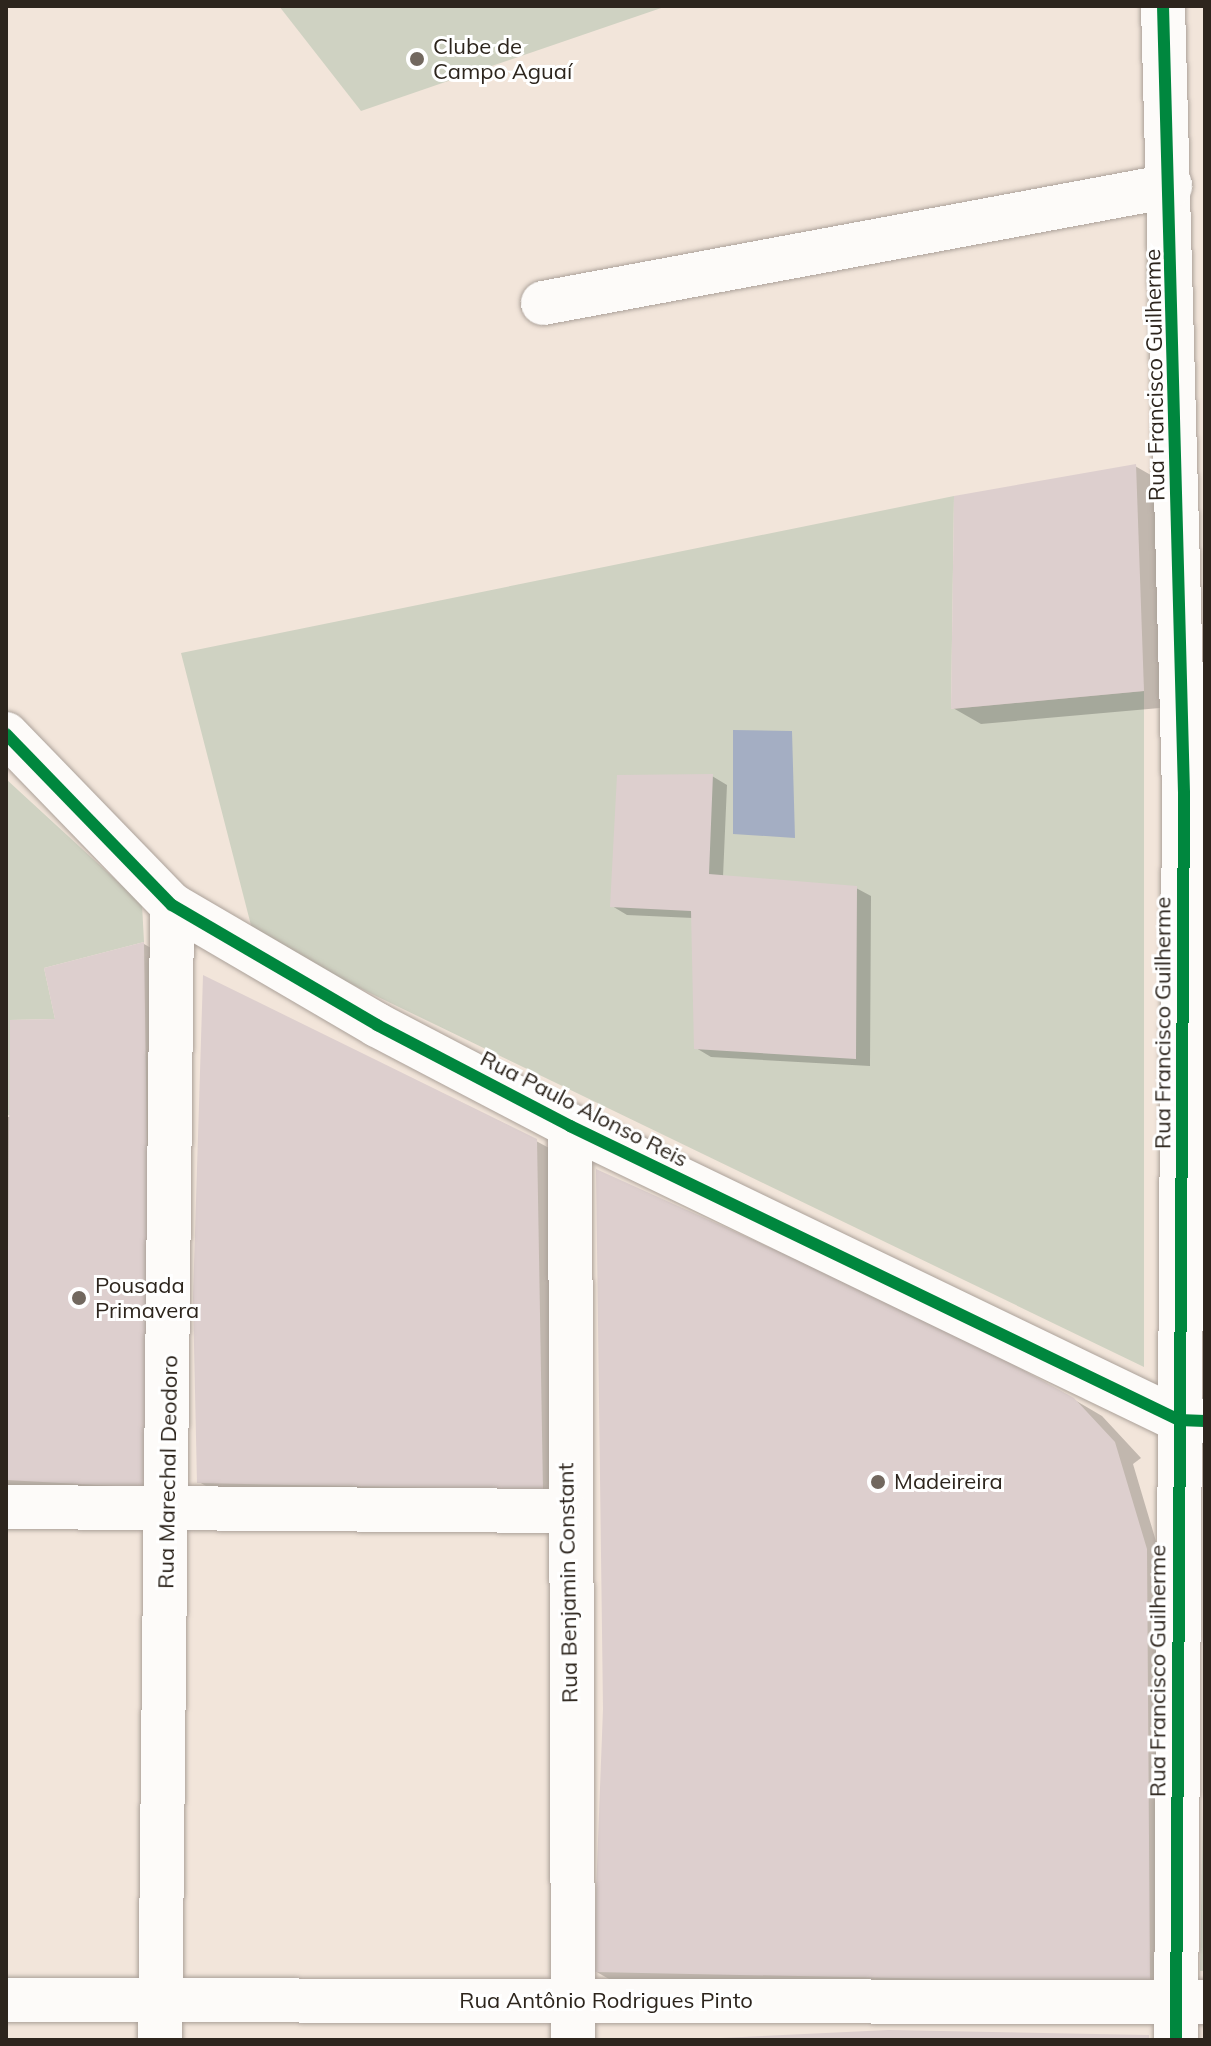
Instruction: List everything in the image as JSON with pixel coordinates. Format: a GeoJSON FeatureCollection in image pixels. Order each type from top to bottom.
{"type":"FeatureCollection","features":[{"type":"Feature","properties":{"kind":"street","name":"Rua Francisco Guilherme"},"geometry":{"type":"LineString","coordinates":[[1163,6],[1184,793],[1192,1421],[1186,2015]]}},
{"type":"Feature","properties":{"kind":"street"},"geometry":{"type":"LineString","coordinates":[[543,303],[1170,186]]}},
{"type":"Feature","properties":{"kind":"street","name":"Rua Paulo Alonso Reis"},"geometry":{"type":"LineString","coordinates":[[6,734],[172,905],[570,1126],[1192,1421]]}},
{"type":"Feature","properties":{"kind":"street","name":"Rua Marechal Deodoro"},"geometry":{"type":"LineString","coordinates":[[160,2020],[169,1510],[172,905]]}},
{"type":"Feature","properties":{"kind":"street","name":"Rua Benjamin Constant"},"geometry":{"type":"LineString","coordinates":[[570,1126],[566,1511],[573,2020]]}},
{"type":"Feature","properties":{"kind":"street"},"geometry":{"type":"LineString","coordinates":[[6,1507],[566,1511]]}},
{"type":"Feature","properties":{"kind":"street","name":"Rua Antônio Rodrigues Pinto"},"geometry":{"type":"LineString","coordinates":[[6,2000],[160,2020],[1186,2015]]}},
{"type":"Feature","properties":{"kind":"green space","name":"Clube de Campo Aguaí"},"geometry":{"type":"Polygon","coordinates":[[[279,6],[667,6],[361,111],[279,6]]]}},
{"type":"Feature","properties":{"kind":"green space"},"geometry":{"type":"Polygon","coordinates":[[[954,496],[951,709],[1144,691],[1144,1367],[254,937],[181,653],[954,496]]]}},
{"type":"Feature","properties":{"kind":"green space"},"geometry":{"type":"Polygon","coordinates":[[[6,779],[142,904],[144,942],[44,968],[55,1019],[10,1020],[15,1115],[6,1115],[6,779]]]}},
{"type":"Feature","properties":{"kind":"green space"},"geometry":{"type":"Polygon","coordinates":[[[1205,1699],[1205,1971],[1200,1971],[1205,1699]]]}},
{"type":"Feature","properties":{"kind":"water"},"geometry":{"type":"Polygon","coordinates":[[[733,730],[792,731],[795,838],[733,834],[733,730]]]}},
{"type":"Feature","properties":{"kind":"building"},"geometry":{"type":"Polygon","coordinates":[[[1136,464],[1144,691],[951,709],[954,496],[1136,464]]]}},
{"type":"Feature","properties":{"kind":"building"},"geometry":{"type":"Polygon","coordinates":[[[713,774],[709,874],[857,886],[856,1059],[694,1049],[691,911],[610,907],[617,775],[713,774]]]}},
{"type":"Feature","properties":{"kind":"building","name":"Pousada Primavera"},"geometry":{"type":"Polygon","coordinates":[[[144,942],[152,1488],[6,1480],[10,1020],[55,1019],[44,968],[144,942]]]}},
{"type":"Feature","properties":{"kind":"building"},"geometry":{"type":"Polygon","coordinates":[[[203,975],[537,1139],[543,1490],[197,1483],[193,1298],[203,975]]]}},
{"type":"Feature","properties":{"kind":"building"},"geometry":{"type":"Polygon","coordinates":[[[596,1169],[937,1323],[1074,1398],[1115,1442],[1147,1549],[1150,1983],[593,1972],[603,1709],[596,1169]]]}},
{"type":"Feature","properties":{"kind":"building"},"geometry":{"type":"Polygon","coordinates":[[[889,2030],[1149,2035],[1149,2040],[677,2040],[889,2030]]]}},
{"type":"Feature","properties":{"kind":"cycle path"},"geometry":{"type":"LineString","coordinates":[[1163,6],[1184,793],[1176,2040]]}},
{"type":"Feature","properties":{"kind":"cycle path"},"geometry":{"type":"LineString","coordinates":[[6,734],[172,905],[377,1025],[570,1126],[1179,1420],[1205,1421]]}},
{"type":"Feature","properties":{"kind":"place","name":"Clube de Campo Aguaí"},"geometry":{"type":"Point","coordinates":[417,59]}},
{"type":"Feature","properties":{"kind":"place","name":"Pousada Primavera"},"geometry":{"type":"Point","coordinates":[79,1298]}},
{"type":"Feature","properties":{"kind":"place","name":"Madeireira"},"geometry":{"type":"Point","coordinates":[878,1482]}}]}
